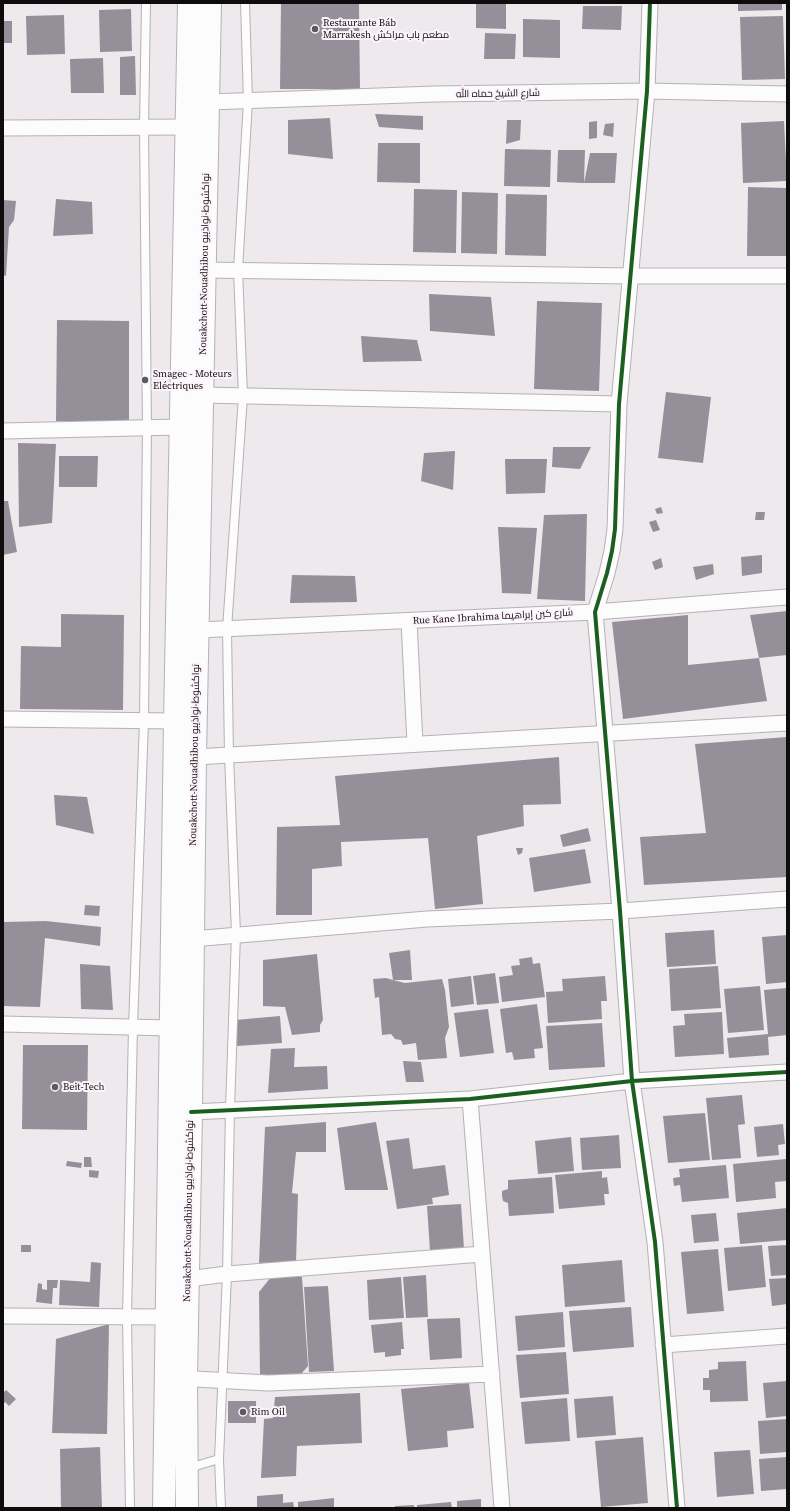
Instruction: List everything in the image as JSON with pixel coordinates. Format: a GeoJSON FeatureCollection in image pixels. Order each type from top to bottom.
{"type":"FeatureCollection","features":[{"type":"Feature","properties":{"kind":"highway","name":"Nouakchott-Nouadhibou نواكشوط-نواذيبو"},"geometry":{"type":"LineString","coordinates":[[187,1508],[187,1468],[168,1317],[170,1028],[180,428],[188,127],[189,3]]}},
{"type":"Feature","properties":{"kind":"highway","name":"Nouakchott-Nouadhibou نواكشوط-نواذيبو"},"geometry":{"type":"LineString","coordinates":[[164,1508],[176,1378],[188,1279],[195,757],[210,3]]}},
{"type":"Feature","properties":{"kind":"street"},"geometry":{"type":"LineString","coordinates":[[650,3],[648,91],[619,404],[615,529],[607,573],[595,612],[620,911],[632,1081],[655,1242],[677,1508]]}},
{"type":"Feature","properties":{"kind":"street","name":"شارع الشيخ حماه الله"},"geometry":{"type":"LineString","coordinates":[[208,102],[435,94],[648,91],[787,94]]}},
{"type":"Feature","properties":{"kind":"street"},"geometry":{"type":"LineString","coordinates":[[3,128],[188,127]]}},
{"type":"Feature","properties":{"kind":"street"},"geometry":{"type":"LineString","coordinates":[[204,270],[630,276],[787,276]]}},
{"type":"Feature","properties":{"kind":"street"},"geometry":{"type":"LineString","coordinates":[[202,395],[619,404]]}},
{"type":"Feature","properties":{"kind":"street"},"geometry":{"type":"LineString","coordinates":[[3,431],[180,428]]}},
{"type":"Feature","properties":{"kind":"street","name":"Rue Kane Ibrahima شارع كين إبراهيما"},"geometry":{"type":"LineString","coordinates":[[198,630],[595,612],[787,596]]}},
{"type":"Feature","properties":{"kind":"street"},"geometry":{"type":"LineString","coordinates":[[409,620],[415,744]]}},
{"type":"Feature","properties":{"kind":"street"},"geometry":{"type":"LineString","coordinates":[[3,720],[175,721]]}},
{"type":"Feature","properties":{"kind":"street"},"geometry":{"type":"LineString","coordinates":[[195,757],[787,723]]}},
{"type":"Feature","properties":{"kind":"street"},"geometry":{"type":"LineString","coordinates":[[192,939],[236,934],[428,919],[620,911],[787,899]]}},
{"type":"Feature","properties":{"kind":"street"},"geometry":{"type":"LineString","coordinates":[[3,1024],[170,1028]]}},
{"type":"Feature","properties":{"kind":"street"},"geometry":{"type":"LineString","coordinates":[[191,1112],[470,1099],[632,1081],[787,1072]]}},
{"type":"Feature","properties":{"kind":"street"},"geometry":{"type":"LineString","coordinates":[[470,1099],[502,1508]]}},
{"type":"Feature","properties":{"kind":"street"},"geometry":{"type":"LineString","coordinates":[[188,1279],[227,1274],[482,1254]]}},
{"type":"Feature","properties":{"kind":"street"},"geometry":{"type":"LineString","coordinates":[[3,1316],[168,1317]]}},
{"type":"Feature","properties":{"kind":"street"},"geometry":{"type":"LineString","coordinates":[[664,1345],[787,1336]]}},
{"type":"Feature","properties":{"kind":"street"},"geometry":{"type":"LineString","coordinates":[[176,1378],[268,1383],[492,1374]]}},
{"type":"Feature","properties":{"kind":"lane"},"geometry":{"type":"LineString","coordinates":[[130,1508],[127,1317],[133,1027],[144,721],[147,428],[144,127],[146,3]]}},
{"type":"Feature","properties":{"kind":"lane"},"geometry":{"type":"LineString","coordinates":[[221,1508],[219,1459],[227,1274],[230,1109],[236,934],[229,755],[227,629],[243,396],[238,270],[248,101],[245,3]]}},
{"type":"Feature","properties":{"kind":"lane"},"geometry":{"type":"LineString","coordinates":[[187,1468],[219,1459]]}},
{"type":"Feature","properties":{"kind":"building"},"geometry":{"type":"Polygon","coordinates":[[[281,3],[359,3],[360,89],[280,89],[281,3]]]}},
{"type":"Feature","properties":{"kind":"building"},"geometry":{"type":"Polygon","coordinates":[[[476,3],[506,4],[506,29],[476,28],[476,3]]]}},
{"type":"Feature","properties":{"kind":"building"},"geometry":{"type":"Polygon","coordinates":[[[738,3],[782,3],[782,10],[738,11],[738,3]]]}},
{"type":"Feature","properties":{"kind":"building"},"geometry":{"type":"Polygon","coordinates":[[[583,6],[622,6],[621,30],[582,29],[583,6]]]}},
{"type":"Feature","properties":{"kind":"building"},"geometry":{"type":"Polygon","coordinates":[[[131,9],[132,51],[100,52],[99,10],[131,9]]]}},
{"type":"Feature","properties":{"kind":"building"},"geometry":{"type":"Polygon","coordinates":[[[64,15],[65,54],[27,55],[26,16],[64,15]]]}},
{"type":"Feature","properties":{"kind":"building"},"geometry":{"type":"Polygon","coordinates":[[[783,16],[785,79],[742,80],[740,17],[783,16]]]}},
{"type":"Feature","properties":{"kind":"building"},"geometry":{"type":"Polygon","coordinates":[[[523,19],[560,20],[560,58],[523,57],[523,19]]]}},
{"type":"Feature","properties":{"kind":"building"},"geometry":{"type":"Polygon","coordinates":[[[3,21],[12,21],[12,43],[3,43],[3,21]]]}},
{"type":"Feature","properties":{"kind":"building"},"geometry":{"type":"Polygon","coordinates":[[[485,33],[516,34],[515,59],[484,59],[485,33]]]}},
{"type":"Feature","properties":{"kind":"building"},"geometry":{"type":"Polygon","coordinates":[[[135,56],[136,95],[120,95],[120,57],[135,56]]]}},
{"type":"Feature","properties":{"kind":"building"},"geometry":{"type":"Polygon","coordinates":[[[103,58],[104,93],[71,93],[70,59],[103,58]]]}},
{"type":"Feature","properties":{"kind":"building"},"geometry":{"type":"Polygon","coordinates":[[[375,114],[423,116],[423,130],[379,127],[375,114]]]}},
{"type":"Feature","properties":{"kind":"building"},"geometry":{"type":"Polygon","coordinates":[[[330,118],[333,159],[288,154],[288,120],[330,118]]]}},
{"type":"Feature","properties":{"kind":"building"},"geometry":{"type":"Polygon","coordinates":[[[507,120],[521,120],[520,140],[506,144],[507,120]]]}},
{"type":"Feature","properties":{"kind":"building"},"geometry":{"type":"Polygon","coordinates":[[[597,121],[597,138],[589,139],[589,122],[597,121]]]}},
{"type":"Feature","properties":{"kind":"building"},"geometry":{"type":"Polygon","coordinates":[[[784,121],[787,181],[743,183],[741,123],[784,121]]]}},
{"type":"Feature","properties":{"kind":"building"},"geometry":{"type":"Polygon","coordinates":[[[614,123],[613,137],[603,135],[605,124],[614,123]]]}},
{"type":"Feature","properties":{"kind":"building"},"geometry":{"type":"Polygon","coordinates":[[[378,143],[420,143],[420,183],[377,182],[378,143]]]}},
{"type":"Feature","properties":{"kind":"building"},"geometry":{"type":"Polygon","coordinates":[[[505,149],[551,150],[550,187],[504,186],[505,149]]]}},
{"type":"Feature","properties":{"kind":"building"},"geometry":{"type":"Polygon","coordinates":[[[558,150],[585,150],[584,183],[557,182],[558,150]]]}},
{"type":"Feature","properties":{"kind":"building"},"geometry":{"type":"Polygon","coordinates":[[[590,153],[617,153],[615,183],[584,183],[590,153]]]}},
{"type":"Feature","properties":{"kind":"building"},"geometry":{"type":"Polygon","coordinates":[[[748,187],[787,188],[787,256],[747,256],[748,187]]]}},
{"type":"Feature","properties":{"kind":"building"},"geometry":{"type":"Polygon","coordinates":[[[414,189],[457,190],[456,253],[413,252],[414,189]]]}},
{"type":"Feature","properties":{"kind":"building"},"geometry":{"type":"Polygon","coordinates":[[[462,192],[498,193],[497,254],[461,253],[462,192]]]}},
{"type":"Feature","properties":{"kind":"building"},"geometry":{"type":"Polygon","coordinates":[[[506,194],[547,195],[546,256],[505,255],[506,194]]]}},
{"type":"Feature","properties":{"kind":"building"},"geometry":{"type":"Polygon","coordinates":[[[56,199],[92,202],[93,234],[53,236],[56,199]]]}},
{"type":"Feature","properties":{"kind":"building"},"geometry":{"type":"Polygon","coordinates":[[[3,200],[16,201],[14,220],[9,227],[6,276],[3,275],[3,200]]]}},
{"type":"Feature","properties":{"kind":"building"},"geometry":{"type":"Polygon","coordinates":[[[429,294],[491,297],[495,336],[430,331],[429,294]]]}},
{"type":"Feature","properties":{"kind":"building"},"geometry":{"type":"Polygon","coordinates":[[[537,301],[602,303],[599,391],[534,389],[537,301]]]}},
{"type":"Feature","properties":{"kind":"building"},"geometry":{"type":"Polygon","coordinates":[[[57,320],[129,321],[129,421],[56,421],[57,320]]]}},
{"type":"Feature","properties":{"kind":"building"},"geometry":{"type":"Polygon","coordinates":[[[361,336],[417,340],[422,361],[363,362],[361,336]]]}},
{"type":"Feature","properties":{"kind":"building"},"geometry":{"type":"Polygon","coordinates":[[[666,392],[711,397],[703,463],[658,458],[666,392]]]}},
{"type":"Feature","properties":{"kind":"building"},"geometry":{"type":"Polygon","coordinates":[[[18,443],[56,444],[52,523],[19,527],[18,443]]]}},
{"type":"Feature","properties":{"kind":"building"},"geometry":{"type":"Polygon","coordinates":[[[553,447],[591,447],[580,469],[552,467],[553,447]]]}},
{"type":"Feature","properties":{"kind":"building"},"geometry":{"type":"Polygon","coordinates":[[[455,451],[453,490],[421,481],[424,453],[455,451]]]}},
{"type":"Feature","properties":{"kind":"building"},"geometry":{"type":"Polygon","coordinates":[[[59,456],[98,456],[97,487],[59,487],[59,456]]]}},
{"type":"Feature","properties":{"kind":"building"},"geometry":{"type":"Polygon","coordinates":[[[505,459],[547,459],[545,493],[506,494],[505,459]]]}},
{"type":"Feature","properties":{"kind":"building"},"geometry":{"type":"Polygon","coordinates":[[[3,501],[8,501],[17,552],[3,555],[3,501]]]}},
{"type":"Feature","properties":{"kind":"building"},"geometry":{"type":"Polygon","coordinates":[[[661,507],[663,513],[657,514],[655,509],[661,507]]]}},
{"type":"Feature","properties":{"kind":"building"},"geometry":{"type":"Polygon","coordinates":[[[756,512],[765,512],[764,520],[755,520],[756,512]]]}},
{"type":"Feature","properties":{"kind":"building"},"geometry":{"type":"Polygon","coordinates":[[[587,514],[585,601],[537,599],[544,515],[587,514]]]}},
{"type":"Feature","properties":{"kind":"building"},"geometry":{"type":"Polygon","coordinates":[[[656,520],[660,530],[653,532],[649,522],[656,520]]]}},
{"type":"Feature","properties":{"kind":"building"},"geometry":{"type":"Polygon","coordinates":[[[498,527],[537,528],[531,594],[502,593],[498,527]]]}},
{"type":"Feature","properties":{"kind":"building"},"geometry":{"type":"Polygon","coordinates":[[[762,555],[762,573],[742,576],[741,557],[762,555]]]}},
{"type":"Feature","properties":{"kind":"building"},"geometry":{"type":"Polygon","coordinates":[[[661,558],[663,567],[655,570],[652,562],[661,558]]]}},
{"type":"Feature","properties":{"kind":"building"},"geometry":{"type":"Polygon","coordinates":[[[713,564],[714,574],[696,580],[693,567],[713,564]]]}},
{"type":"Feature","properties":{"kind":"building"},"geometry":{"type":"Polygon","coordinates":[[[292,575],[355,576],[357,602],[290,603],[292,575]]]}},
{"type":"Feature","properties":{"kind":"building"},"geometry":{"type":"Polygon","coordinates":[[[787,611],[787,655],[759,658],[750,615],[787,611]]]}},
{"type":"Feature","properties":{"kind":"building"},"geometry":{"type":"Polygon","coordinates":[[[61,614],[124,615],[123,710],[20,709],[21,646],[61,647],[61,614]]]}},
{"type":"Feature","properties":{"kind":"building"},"geometry":{"type":"Polygon","coordinates":[[[688,615],[688,665],[759,658],[767,701],[623,719],[612,622],[688,615]]]}},
{"type":"Feature","properties":{"kind":"building"},"geometry":{"type":"Polygon","coordinates":[[[787,737],[787,877],[644,885],[640,837],[706,833],[695,744],[787,737]]]}},
{"type":"Feature","properties":{"kind":"building"},"geometry":{"type":"Polygon","coordinates":[[[559,757],[561,804],[523,805],[524,826],[477,836],[483,904],[435,909],[428,838],[341,842],[342,866],[312,869],[312,915],[276,915],[277,827],[340,825],[335,776],[559,757]]]}},
{"type":"Feature","properties":{"kind":"building"},"geometry":{"type":"Polygon","coordinates":[[[54,795],[87,797],[94,834],[56,825],[54,795]]]}},
{"type":"Feature","properties":{"kind":"building"},"geometry":{"type":"Polygon","coordinates":[[[588,828],[591,841],[563,847],[560,835],[588,828]]]}},
{"type":"Feature","properties":{"kind":"building"},"geometry":{"type":"Polygon","coordinates":[[[516,848],[523,848],[522,853],[518,855],[516,848]]]}},
{"type":"Feature","properties":{"kind":"building"},"geometry":{"type":"Polygon","coordinates":[[[585,849],[591,883],[534,892],[529,858],[585,849]]]}},
{"type":"Feature","properties":{"kind":"building"},"geometry":{"type":"Polygon","coordinates":[[[85,905],[100,906],[99,916],[84,915],[85,905]]]}},
{"type":"Feature","properties":{"kind":"building"},"geometry":{"type":"Polygon","coordinates":[[[46,921],[101,927],[100,946],[45,938],[40,1007],[3,1006],[3,922],[46,921]]]}},
{"type":"Feature","properties":{"kind":"building"},"geometry":{"type":"Polygon","coordinates":[[[714,930],[716,964],[667,967],[665,933],[714,930]]]}},
{"type":"Feature","properties":{"kind":"building"},"geometry":{"type":"Polygon","coordinates":[[[787,935],[787,982],[766,984],[762,937],[787,935]]]}},
{"type":"Feature","properties":{"kind":"building"},"geometry":{"type":"Polygon","coordinates":[[[410,950],[412,980],[393,980],[389,953],[410,950]]]}},
{"type":"Feature","properties":{"kind":"building"},"geometry":{"type":"Polygon","coordinates":[[[317,954],[323,1020],[320,1025],[320,1032],[292,1035],[285,1007],[263,1006],[263,960],[317,954]]]}},
{"type":"Feature","properties":{"kind":"building"},"geometry":{"type":"Polygon","coordinates":[[[532,957],[533,964],[540,963],[545,997],[502,1002],[499,977],[513,975],[511,966],[520,965],[519,959],[532,957]]]}},
{"type":"Feature","properties":{"kind":"building"},"geometry":{"type":"Polygon","coordinates":[[[80,964],[110,966],[113,1010],[81,1009],[80,964]]]}},
{"type":"Feature","properties":{"kind":"building"},"geometry":{"type":"Polygon","coordinates":[[[718,966],[721,1008],[671,1011],[669,969],[718,966]]]}},
{"type":"Feature","properties":{"kind":"building"},"geometry":{"type":"Polygon","coordinates":[[[495,973],[499,1003],[477,1005],[473,976],[495,973]]]}},
{"type":"Feature","properties":{"kind":"building"},"geometry":{"type":"Polygon","coordinates":[[[471,976],[474,1004],[451,1007],[448,979],[471,976]]]}},
{"type":"Feature","properties":{"kind":"building"},"geometry":{"type":"Polygon","coordinates":[[[605,976],[607,1001],[601,1001],[602,1019],[548,1023],[546,992],[563,991],[562,979],[605,976]]]}},
{"type":"Feature","properties":{"kind":"building"},"geometry":{"type":"Polygon","coordinates":[[[386,978],[405,983],[442,979],[445,990],[449,1027],[445,1038],[447,1058],[418,1060],[416,1043],[403,1045],[401,1040],[395,1039],[391,1034],[382,1035],[379,997],[375,998],[373,979],[386,978]]]}},
{"type":"Feature","properties":{"kind":"building"},"geometry":{"type":"Polygon","coordinates":[[[760,986],[764,1030],[728,1033],[724,989],[760,986]]]}},
{"type":"Feature","properties":{"kind":"building"},"geometry":{"type":"Polygon","coordinates":[[[787,988],[787,1035],[768,1037],[769,1055],[729,1058],[727,1038],[768,1034],[764,990],[787,988]]]}},
{"type":"Feature","properties":{"kind":"building"},"geometry":{"type":"Polygon","coordinates":[[[537,1004],[543,1048],[534,1049],[535,1058],[514,1060],[512,1052],[506,1053],[500,1009],[537,1004]]]}},
{"type":"Feature","properties":{"kind":"building"},"geometry":{"type":"Polygon","coordinates":[[[488,1009],[494,1053],[460,1057],[454,1013],[488,1009]]]}},
{"type":"Feature","properties":{"kind":"building"},"geometry":{"type":"Polygon","coordinates":[[[722,1012],[724,1054],[675,1057],[673,1026],[685,1025],[684,1014],[722,1012]]]}},
{"type":"Feature","properties":{"kind":"building"},"geometry":{"type":"Polygon","coordinates":[[[280,1016],[282,1043],[237,1046],[235,1020],[280,1016]]]}},
{"type":"Feature","properties":{"kind":"building"},"geometry":{"type":"Polygon","coordinates":[[[602,1023],[605,1067],[549,1070],[546,1026],[602,1023]]]}},
{"type":"Feature","properties":{"kind":"building","name":"Beit-Tech"},"geometry":{"type":"Polygon","coordinates":[[[23,1045],[88,1045],[87,1130],[22,1129],[23,1045]]]}},
{"type":"Feature","properties":{"kind":"building"},"geometry":{"type":"Polygon","coordinates":[[[295,1048],[294,1067],[327,1066],[328,1089],[268,1093],[271,1049],[295,1048]]]}},
{"type":"Feature","properties":{"kind":"building"},"geometry":{"type":"Polygon","coordinates":[[[403,1061],[421,1062],[424,1082],[406,1082],[403,1061]]]}},
{"type":"Feature","properties":{"kind":"building"},"geometry":{"type":"Polygon","coordinates":[[[742,1095],[745,1124],[738,1125],[741,1158],[712,1160],[706,1098],[742,1095]]]}},
{"type":"Feature","properties":{"kind":"building"},"geometry":{"type":"Polygon","coordinates":[[[705,1113],[710,1160],[668,1163],[663,1116],[705,1113]]]}},
{"type":"Feature","properties":{"kind":"building"},"geometry":{"type":"Polygon","coordinates":[[[326,1122],[326,1152],[296,1152],[292,1193],[298,1194],[296,1262],[259,1263],[265,1127],[326,1122]]]}},
{"type":"Feature","properties":{"kind":"building"},"geometry":{"type":"Polygon","coordinates":[[[376,1122],[388,1190],[345,1190],[337,1128],[376,1122]]]}},
{"type":"Feature","properties":{"kind":"building"},"geometry":{"type":"Polygon","coordinates":[[[783,1124],[785,1144],[778,1145],[779,1155],[757,1157],[754,1127],[783,1124]]]}},
{"type":"Feature","properties":{"kind":"building"},"geometry":{"type":"Polygon","coordinates":[[[619,1135],[621,1168],[582,1170],[580,1138],[619,1135]]]}},
{"type":"Feature","properties":{"kind":"building"},"geometry":{"type":"Polygon","coordinates":[[[571,1137],[574,1171],[538,1174],[535,1141],[571,1137]]]}},
{"type":"Feature","properties":{"kind":"building"},"geometry":{"type":"Polygon","coordinates":[[[409,1138],[413,1169],[445,1165],[449,1195],[432,1198],[433,1204],[397,1209],[386,1141],[409,1138]]]}},
{"type":"Feature","properties":{"kind":"building"},"geometry":{"type":"Polygon","coordinates":[[[84,1157],[91,1157],[92,1167],[84,1167],[84,1157]]]}},
{"type":"Feature","properties":{"kind":"building"},"geometry":{"type":"Polygon","coordinates":[[[786,1159],[787,1181],[775,1182],[776,1198],[736,1202],[733,1164],[786,1159]]]}},
{"type":"Feature","properties":{"kind":"building"},"geometry":{"type":"Polygon","coordinates":[[[67,1161],[82,1163],[81,1168],[66,1166],[67,1161]]]}},
{"type":"Feature","properties":{"kind":"building"},"geometry":{"type":"Polygon","coordinates":[[[726,1165],[729,1198],[682,1202],[680,1185],[674,1186],[673,1178],[680,1177],[679,1169],[726,1165]]]}},
{"type":"Feature","properties":{"kind":"building"},"geometry":{"type":"Polygon","coordinates":[[[89,1170],[99,1171],[98,1178],[89,1177],[89,1170]]]}},
{"type":"Feature","properties":{"kind":"building"},"geometry":{"type":"Polygon","coordinates":[[[602,1171],[602,1178],[607,1177],[609,1194],[604,1194],[605,1205],[559,1209],[555,1175],[602,1171]]]}},
{"type":"Feature","properties":{"kind":"building"},"geometry":{"type":"Polygon","coordinates":[[[552,1177],[554,1213],[509,1216],[508,1203],[503,1201],[502,1196],[502,1191],[508,1189],[508,1180],[552,1177]]]}},
{"type":"Feature","properties":{"kind":"building"},"geometry":{"type":"Polygon","coordinates":[[[461,1204],[464,1249],[430,1251],[427,1206],[461,1204]]]}},
{"type":"Feature","properties":{"kind":"building"},"geometry":{"type":"Polygon","coordinates":[[[787,1208],[787,1240],[740,1244],[737,1213],[787,1208]]]}},
{"type":"Feature","properties":{"kind":"building"},"geometry":{"type":"Polygon","coordinates":[[[716,1213],[719,1241],[694,1243],[691,1215],[716,1213]]]}},
{"type":"Feature","properties":{"kind":"building"},"geometry":{"type":"Polygon","coordinates":[[[21,1245],[31,1245],[31,1252],[21,1252],[21,1245]]]}},
{"type":"Feature","properties":{"kind":"building"},"geometry":{"type":"Polygon","coordinates":[[[762,1245],[766,1287],[728,1291],[724,1248],[762,1245]]]}},
{"type":"Feature","properties":{"kind":"building"},"geometry":{"type":"Polygon","coordinates":[[[787,1245],[787,1275],[771,1276],[768,1246],[787,1245]]]}},
{"type":"Feature","properties":{"kind":"building"},"geometry":{"type":"Polygon","coordinates":[[[718,1249],[724,1311],[687,1314],[681,1252],[718,1249]]]}},
{"type":"Feature","properties":{"kind":"building"},"geometry":{"type":"Polygon","coordinates":[[[622,1260],[625,1302],[565,1307],[562,1265],[622,1260]]]}},
{"type":"Feature","properties":{"kind":"building"},"geometry":{"type":"Polygon","coordinates":[[[91,1262],[101,1263],[99,1307],[59,1305],[60,1280],[90,1282],[91,1262]]]}},
{"type":"Feature","properties":{"kind":"building"},"geometry":{"type":"Polygon","coordinates":[[[426,1275],[428,1317],[406,1318],[403,1277],[426,1275]]]}},
{"type":"Feature","properties":{"kind":"building"},"geometry":{"type":"Polygon","coordinates":[[[271,1277],[302,1277],[308,1366],[295,1381],[260,1377],[259,1292],[271,1277]]]}},
{"type":"Feature","properties":{"kind":"building"},"geometry":{"type":"Polygon","coordinates":[[[401,1277],[404,1318],[369,1320],[367,1280],[401,1277]]]}},
{"type":"Feature","properties":{"kind":"building"},"geometry":{"type":"Polygon","coordinates":[[[787,1278],[787,1304],[772,1306],[769,1279],[787,1278]]]}},
{"type":"Feature","properties":{"kind":"building"},"geometry":{"type":"Polygon","coordinates":[[[47,1280],[58,1280],[57,1288],[53,1288],[52,1304],[36,1302],[38,1283],[42,1284],[42,1289],[47,1290],[47,1280]]]}},
{"type":"Feature","properties":{"kind":"building"},"geometry":{"type":"Polygon","coordinates":[[[328,1286],[334,1371],[309,1372],[304,1287],[328,1286]]]}},
{"type":"Feature","properties":{"kind":"building"},"geometry":{"type":"Polygon","coordinates":[[[631,1307],[634,1347],[573,1352],[569,1311],[631,1307]]]}},
{"type":"Feature","properties":{"kind":"building"},"geometry":{"type":"Polygon","coordinates":[[[563,1312],[565,1347],[518,1351],[515,1316],[563,1312]]]}},
{"type":"Feature","properties":{"kind":"building"},"geometry":{"type":"Polygon","coordinates":[[[460,1318],[462,1358],[430,1360],[427,1319],[460,1318]]]}},
{"type":"Feature","properties":{"kind":"building"},"geometry":{"type":"Polygon","coordinates":[[[402,1322],[404,1349],[401,1349],[401,1355],[385,1357],[385,1352],[374,1353],[371,1325],[402,1322]]]}},
{"type":"Feature","properties":{"kind":"building"},"geometry":{"type":"Polygon","coordinates":[[[109,1324],[107,1434],[52,1433],[56,1339],[109,1324]]]}},
{"type":"Feature","properties":{"kind":"building"},"geometry":{"type":"Polygon","coordinates":[[[566,1352],[569,1394],[520,1398],[516,1355],[566,1352]]]}},
{"type":"Feature","properties":{"kind":"building"},"geometry":{"type":"Polygon","coordinates":[[[746,1361],[748,1401],[710,1402],[710,1390],[703,1390],[703,1378],[709,1378],[709,1370],[718,1369],[718,1362],[746,1361]]]}},
{"type":"Feature","properties":{"kind":"building"},"geometry":{"type":"Polygon","coordinates":[[[787,1381],[787,1416],[766,1418],[763,1383],[787,1381]]]}},
{"type":"Feature","properties":{"kind":"building"},"geometry":{"type":"Polygon","coordinates":[[[469,1383],[474,1428],[447,1431],[448,1447],[408,1451],[401,1389],[469,1383]]]}},
{"type":"Feature","properties":{"kind":"building"},"geometry":{"type":"Polygon","coordinates":[[[6,1390],[16,1399],[9,1406],[5,1402],[3,1404],[3,1393],[6,1390]]]}},
{"type":"Feature","properties":{"kind":"building"},"geometry":{"type":"Polygon","coordinates":[[[360,1393],[362,1443],[297,1446],[296,1476],[261,1478],[264,1419],[273,1418],[275,1397],[360,1393]]]}},
{"type":"Feature","properties":{"kind":"building"},"geometry":{"type":"Polygon","coordinates":[[[613,1396],[616,1435],[577,1438],[574,1399],[613,1396]]]}},
{"type":"Feature","properties":{"kind":"building"},"geometry":{"type":"Polygon","coordinates":[[[567,1398],[570,1441],[525,1444],[521,1402],[567,1398]]]}},
{"type":"Feature","properties":{"kind":"building"},"geometry":{"type":"Polygon","coordinates":[[[228,1401],[256,1401],[256,1423],[228,1423],[228,1401]]]}},
{"type":"Feature","properties":{"kind":"building"},"geometry":{"type":"Polygon","coordinates":[[[787,1419],[787,1452],[760,1454],[758,1421],[787,1419]]]}},
{"type":"Feature","properties":{"kind":"building"},"geometry":{"type":"Polygon","coordinates":[[[643,1437],[648,1503],[601,1507],[595,1441],[643,1437]]]}},
{"type":"Feature","properties":{"kind":"building"},"geometry":{"type":"Polygon","coordinates":[[[100,1447],[102,1508],[61,1508],[60,1449],[100,1447]]]}},
{"type":"Feature","properties":{"kind":"building"},"geometry":{"type":"Polygon","coordinates":[[[750,1450],[754,1494],[717,1497],[714,1452],[750,1450]]]}},
{"type":"Feature","properties":{"kind":"building"},"geometry":{"type":"Polygon","coordinates":[[[787,1457],[787,1489],[761,1491],[759,1459],[787,1457]]]}},
{"type":"Feature","properties":{"kind":"building"},"geometry":{"type":"Polygon","coordinates":[[[283,1494],[283,1503],[293,1502],[294,1508],[257,1508],[257,1496],[283,1494]]]}},
{"type":"Feature","properties":{"kind":"building"},"geometry":{"type":"Polygon","coordinates":[[[334,1498],[334,1508],[298,1508],[298,1502],[334,1498]]]}},
{"type":"Feature","properties":{"kind":"building"},"geometry":{"type":"Polygon","coordinates":[[[481,1499],[481,1508],[457,1508],[457,1501],[481,1499]]]}},
{"type":"Feature","properties":{"kind":"building"},"geometry":{"type":"Polygon","coordinates":[[[451,1502],[452,1508],[417,1508],[417,1505],[451,1502]]]}},
{"type":"Feature","properties":{"kind":"building"},"geometry":{"type":"Polygon","coordinates":[[[414,1505],[414,1508],[395,1508],[395,1506],[414,1505]]]}},
{"type":"Feature","properties":{"kind":"cycle path"},"geometry":{"type":"LineString","coordinates":[[650,3],[647,91],[619,404],[615,529],[607,573],[595,612],[620,911],[632,1081],[655,1242],[677,1508]]}},
{"type":"Feature","properties":{"kind":"cycle path"},"geometry":{"type":"LineString","coordinates":[[191,1112],[470,1099],[632,1081],[787,1072]]}},
{"type":"Feature","properties":{"kind":"place","name":"Restaurante Báb Marrakesh مطعم باب مراكش"},"geometry":{"type":"Point","coordinates":[315,29]}},
{"type":"Feature","properties":{"kind":"place","name":"Smagec - Moteurs Eléctriques"},"geometry":{"type":"Point","coordinates":[145,380]}},
{"type":"Feature","properties":{"kind":"place","name":"Beit-Tech"},"geometry":{"type":"Point","coordinates":[55,1087]}},
{"type":"Feature","properties":{"kind":"place","name":"Rim Oil"},"geometry":{"type":"Point","coordinates":[243,1412]}}]}
